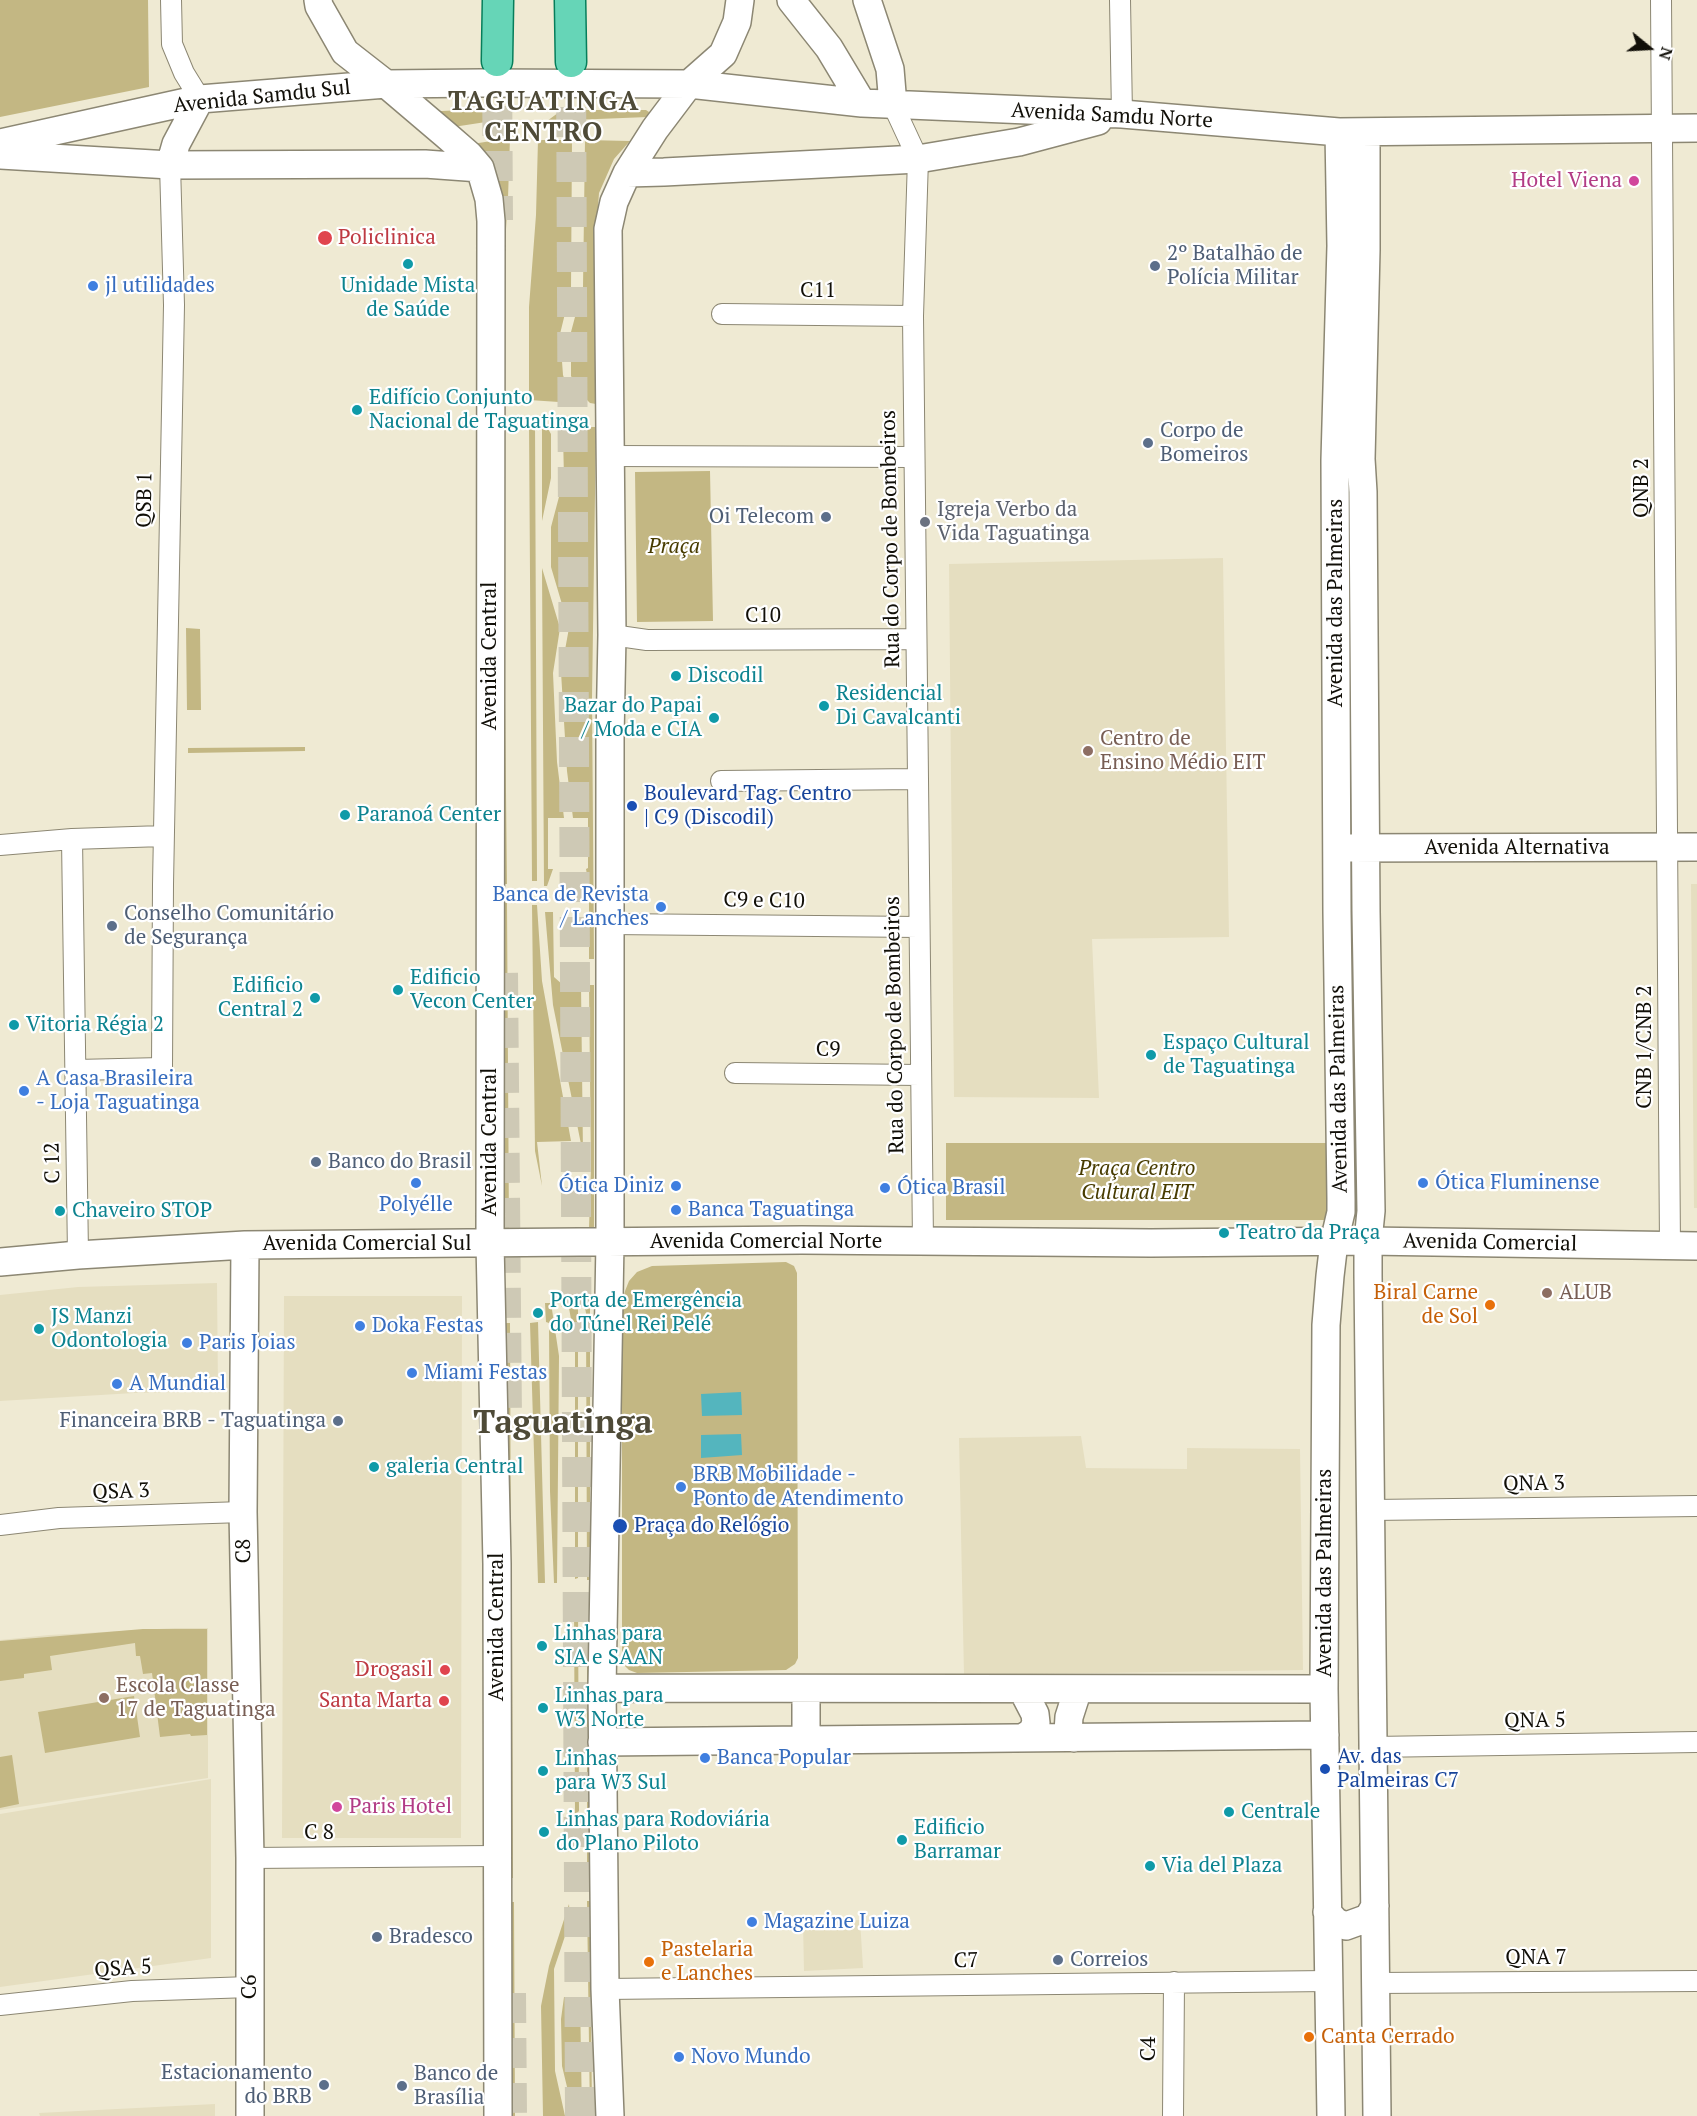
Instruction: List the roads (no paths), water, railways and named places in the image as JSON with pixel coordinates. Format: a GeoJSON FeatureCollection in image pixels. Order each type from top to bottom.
{"type":"FeatureCollection","features":[{"type":"Feature","properties":{"kind":"main road"},"geometry":{"type":"LineString","coordinates":[[318,0],[345,52],[469,155],[480,168]]}},
{"type":"Feature","properties":{"kind":"main road"},"geometry":{"type":"LineString","coordinates":[[497,61],[498,0]]}},
{"type":"Feature","properties":{"kind":"main road"},"geometry":{"type":"LineString","coordinates":[[570,0],[571,62]]}},
{"type":"Feature","properties":{"kind":"main road"},"geometry":{"type":"LineString","coordinates":[[610,2116],[605,1989],[602,1742],[600,1242],[610,924],[612,635],[608,229],[614,202],[627,172],[655,129],[690,84],[723,54],[737,21],[740,0]]}},
{"type":"Feature","properties":{"kind":"main road"},"geometry":{"type":"LineString","coordinates":[[791,0],[829,48],[862,103]]}},
{"type":"Feature","properties":{"kind":"main road"},"geometry":{"type":"LineString","coordinates":[[867,0],[890,69],[893,105]]}},
{"type":"Feature","properties":{"kind":"main road","name":"Avenida Samdu Sul"},"geometry":{"type":"LineString","coordinates":[[0,143],[200,99],[386,84],[528,83]]}},
{"type":"Feature","properties":{"kind":"main road","name":"Avenida Samdu Norte"},"geometry":{"type":"LineString","coordinates":[[528,83],[690,84],[862,103],[1122,114],[1339,132],[1697,128]]}},
{"type":"Feature","properties":{"kind":"main road"},"geometry":{"type":"LineString","coordinates":[[170,165],[176,144],[200,99]]}},
{"type":"Feature","properties":{"kind":"main road"},"geometry":{"type":"LineString","coordinates":[[627,172],[918,159],[1019,142],[1122,114]]}},
{"type":"Feature","properties":{"kind":"main road","name":"Avenida das Palmeiras"},"geometry":{"type":"LineString","coordinates":[[1331,2116],[1324,1689],[1327,1317],[1334,1242],[1341,1212],[1336,912],[1348,460],[1339,132]]}},
{"type":"Feature","properties":{"kind":"main road","name":"Avenida das Palmeiras"},"geometry":{"type":"LineString","coordinates":[[1366,132],[1366,250],[1348,460],[1363,492],[1371,1211],[1368,1241],[1377,2116]]}},
{"type":"Feature","properties":{"kind":"main road"},"geometry":{"type":"LineString","coordinates":[[0,155],[170,165],[424,164],[480,168]]}},
{"type":"Feature","properties":{"kind":"main road","name":"Avenida Central"},"geometry":{"type":"LineString","coordinates":[[480,168],[489,199],[491,221],[497,1243],[498,2116]]}},
{"type":"Feature","properties":{"kind":"main road","name":"Avenida Alternativa"},"geometry":{"type":"LineString","coordinates":[[1338,849],[1366,847],[1697,847]]}},
{"type":"Feature","properties":{"kind":"main road","name":"Avenida Comercial Norte"},"geometry":{"type":"LineString","coordinates":[[600,1242],[802,1240],[923,1242]]}},
{"type":"Feature","properties":{"kind":"main road","name":"Avenida Comercial"},"geometry":{"type":"LineString","coordinates":[[923,1242],[1368,1241],[1697,1246]]}},
{"type":"Feature","properties":{"kind":"main road"},"geometry":{"type":"LineString","coordinates":[[497,1243],[600,1242]]}},
{"type":"Feature","properties":{"kind":"main road","name":"Avenida Comercial Sul"},"geometry":{"type":"LineString","coordinates":[[0,1262],[245,1245],[497,1243]]}},
{"type":"Feature","properties":{"kind":"main road","name":"C8"},"geometry":{"type":"LineString","coordinates":[[245,1245],[243,1512],[250,1858]]}},
{"type":"Feature","properties":{"kind":"main road"},"geometry":{"type":"LineString","coordinates":[[1326,1445],[1338,1436],[1349,1434],[1360,1436],[1370,1442]]}},
{"type":"Feature","properties":{"kind":"main road"},"geometry":{"type":"LineString","coordinates":[[602,1688],[1324,1689]]}},
{"type":"Feature","properties":{"kind":"main road"},"geometry":{"type":"LineString","coordinates":[[806,1689],[806,1740]]}},
{"type":"Feature","properties":{"kind":"main road"},"geometry":{"type":"LineString","coordinates":[[1022,1689],[1035,1714],[1036,1723],[1032,1732],[1022,1738]]}},
{"type":"Feature","properties":{"kind":"main road"},"geometry":{"type":"LineString","coordinates":[[1074,1738],[1068,1732],[1069,1717],[1077,1689]]}},
{"type":"Feature","properties":{"kind":"main road"},"geometry":{"type":"LineString","coordinates":[[602,1742],[1325,1735]]}},
{"type":"Feature","properties":{"kind":"main road","name":"C6"},"geometry":{"type":"LineString","coordinates":[[250,1858],[250,2116]]}},
{"type":"Feature","properties":{"kind":"main road"},"geometry":{"type":"LineString","coordinates":[[1327,1912],[1336,1922],[1346,1926],[1368,1918],[1375,1906]]}},
{"type":"Feature","properties":{"kind":"street"},"geometry":{"type":"LineString","coordinates":[[171,0],[172,44],[184,73],[200,99]]}},
{"type":"Feature","properties":{"kind":"street"},"geometry":{"type":"LineString","coordinates":[[1120,0],[1122,114]]}},
{"type":"Feature","properties":{"kind":"street","name":"QNB 2"},"geometry":{"type":"LineString","coordinates":[[1661,0],[1664,128],[1668,848]]}},
{"type":"Feature","properties":{"kind":"street"},"geometry":{"type":"LineString","coordinates":[[893,105],[918,159]]}},
{"type":"Feature","properties":{"kind":"street","name":"Rua do Corpo de Bombeiros"},"geometry":{"type":"LineString","coordinates":[[918,159],[913,316],[923,1242]]}},
{"type":"Feature","properties":{"kind":"street","name":"QSB 1"},"geometry":{"type":"LineString","coordinates":[[75,1070],[162,1068],[163,836],[174,305],[170,165]]}},
{"type":"Feature","properties":{"kind":"street","name":"C11"},"geometry":{"type":"LineString","coordinates":[[722,314],[913,316]]}},
{"type":"Feature","properties":{"kind":"street"},"geometry":{"type":"LineString","coordinates":[[611,456],[914,457]]}},
{"type":"Feature","properties":{"kind":"street","name":"C10"},"geometry":{"type":"LineString","coordinates":[[612,635],[647,640],[916,639]]}},
{"type":"Feature","properties":{"kind":"street"},"geometry":{"type":"LineString","coordinates":[[721,781],[917,778]]}},
{"type":"Feature","properties":{"kind":"street"},"geometry":{"type":"LineString","coordinates":[[0,846],[72,839],[163,836]]}},
{"type":"Feature","properties":{"kind":"street","name":"C 12"},"geometry":{"type":"LineString","coordinates":[[72,839],[78,1255]]}},
{"type":"Feature","properties":{"kind":"street","name":"CNB 1/CNB 2"},"geometry":{"type":"LineString","coordinates":[[1668,848],[1670,1246]]}},
{"type":"Feature","properties":{"kind":"street","name":"C9 e C10"},"geometry":{"type":"LineString","coordinates":[[610,924],[919,927]]}},
{"type":"Feature","properties":{"kind":"street","name":"C9"},"geometry":{"type":"LineString","coordinates":[[735,1073],[920,1075]]}},
{"type":"Feature","properties":{"kind":"street","name":"QNA 3"},"geometry":{"type":"LineString","coordinates":[[1372,1510],[1697,1506]]}},
{"type":"Feature","properties":{"kind":"street","name":"QSA 3"},"geometry":{"type":"LineString","coordinates":[[0,1526],[59,1518],[243,1512]]}},
{"type":"Feature","properties":{"kind":"street","name":"QNA 5"},"geometry":{"type":"LineString","coordinates":[[1373,1747],[1697,1743]]}},
{"type":"Feature","properties":{"kind":"street","name":"C 8"},"geometry":{"type":"LineString","coordinates":[[250,1858],[496,1856]]}},
{"type":"Feature","properties":{"kind":"street","name":"C7"},"geometry":{"type":"LineString","coordinates":[[605,1989],[1328,1980]]}},
{"type":"Feature","properties":{"kind":"street","name":"QNA 7"},"geometry":{"type":"LineString","coordinates":[[1375,1983],[1697,1981]]}},
{"type":"Feature","properties":{"kind":"street","name":"C4"},"geometry":{"type":"LineString","coordinates":[[1173,2116],[1174,1982]]}},
{"type":"Feature","properties":{"kind":"street","name":"QSA 5"},"geometry":{"type":"LineString","coordinates":[[0,2005],[132,1991],[250,1987]]}},
{"type":"Feature","properties":{"kind":"water"},"geometry":{"type":"Polygon","coordinates":[[[741,1392],[742,1415],[702,1416],[701,1394],[741,1392]]]}},
{"type":"Feature","properties":{"kind":"water"},"geometry":{"type":"Polygon","coordinates":[[[741,1434],[742,1455],[701,1458],[701,1435],[741,1434]]]}},
{"type":"Feature","properties":{"kind":"tunnel"},"geometry":{"type":"LineString","coordinates":[[497,61],[498,220]]}},
{"type":"Feature","properties":{"kind":"tunnel"},"geometry":{"type":"LineString","coordinates":[[571,62],[580,2116]]}},
{"type":"Feature","properties":{"kind":"tunnel"},"geometry":{"type":"LineString","coordinates":[[503,973],[507,1420]]}},
{"type":"Feature","properties":{"kind":"tunnel"},"geometry":{"type":"LineString","coordinates":[[511,1993],[512,2116]]}},
{"type":"Feature","properties":{"kind":"place","name":"Hotel Viena"},"geometry":{"type":"Point","coordinates":[1634,181]}},
{"type":"Feature","properties":{"kind":"place","name":"Policlinica"},"geometry":{"type":"Point","coordinates":[325,238]}},
{"type":"Feature","properties":{"kind":"place","name":"Unidade Mista de Saúde"},"geometry":{"type":"Point","coordinates":[408,264]}},
{"type":"Feature","properties":{"kind":"place","name":"2º Batalhão de Polícia Militar"},"geometry":{"type":"Point","coordinates":[1155,266]}},
{"type":"Feature","properties":{"kind":"place","name":"jl utilidades"},"geometry":{"type":"Point","coordinates":[93,286]}},
{"type":"Feature","properties":{"kind":"place","name":"Edifício Conjunto Nacional de Taguatinga"},"geometry":{"type":"Point","coordinates":[357,410]}},
{"type":"Feature","properties":{"kind":"place","name":"Corpo de Bomeiros"},"geometry":{"type":"Point","coordinates":[1148,443]}},
{"type":"Feature","properties":{"kind":"place","name":"Oi Telecom"},"geometry":{"type":"Point","coordinates":[826,517]}},
{"type":"Feature","properties":{"kind":"place","name":"Igreja Verbo da Vida Taguatinga"},"geometry":{"type":"Point","coordinates":[925,522]}},
{"type":"Feature","properties":{"kind":"place","name":"Discodil"},"geometry":{"type":"Point","coordinates":[676,676]}},
{"type":"Feature","properties":{"kind":"place","name":"Residencial Di Cavalcanti"},"geometry":{"type":"Point","coordinates":[824,706]}},
{"type":"Feature","properties":{"kind":"place","name":"Bazar do Papai / Moda e CIA"},"geometry":{"type":"Point","coordinates":[714,718]}},
{"type":"Feature","properties":{"kind":"place","name":"Centro de Ensino Médio EIT"},"geometry":{"type":"Point","coordinates":[1088,751]}},
{"type":"Feature","properties":{"kind":"place","name":"Boulevard Tag. Centro | C9 (Discodil)"},"geometry":{"type":"Point","coordinates":[632,806]}},
{"type":"Feature","properties":{"kind":"place","name":"Paranoá Center"},"geometry":{"type":"Point","coordinates":[345,815]}},
{"type":"Feature","properties":{"kind":"place","name":"Banca de Revista / Lanches"},"geometry":{"type":"Point","coordinates":[661,907]}},
{"type":"Feature","properties":{"kind":"place","name":"Conselho Comunitário de Segurança"},"geometry":{"type":"Point","coordinates":[112,926]}},
{"type":"Feature","properties":{"kind":"place","name":"Edificio Vecon Center"},"geometry":{"type":"Point","coordinates":[398,990]}},
{"type":"Feature","properties":{"kind":"place","name":"Edificio Central 2"},"geometry":{"type":"Point","coordinates":[315,998]}},
{"type":"Feature","properties":{"kind":"place","name":"Vitoria Régia 2"},"geometry":{"type":"Point","coordinates":[14,1025]}},
{"type":"Feature","properties":{"kind":"place","name":"Espaço Cultural de Taguatinga"},"geometry":{"type":"Point","coordinates":[1151,1055]}},
{"type":"Feature","properties":{"kind":"place","name":"A Casa Brasileira - Loja Taguatinga"},"geometry":{"type":"Point","coordinates":[24,1091]}},
{"type":"Feature","properties":{"kind":"place","name":"Banco do Brasil"},"geometry":{"type":"Point","coordinates":[316,1162]}},
{"type":"Feature","properties":{"kind":"place","name":"Polyélle"},"geometry":{"type":"Point","coordinates":[416,1183]}},
{"type":"Feature","properties":{"kind":"place","name":"Ótica Fluminense"},"geometry":{"type":"Point","coordinates":[1423,1183]}},
{"type":"Feature","properties":{"kind":"place","name":"Ótica Diniz"},"geometry":{"type":"Point","coordinates":[676,1186]}},
{"type":"Feature","properties":{"kind":"place","name":"Ótica Brasil"},"geometry":{"type":"Point","coordinates":[885,1188]}},
{"type":"Feature","properties":{"kind":"place","name":"Banca Taguatinga"},"geometry":{"type":"Point","coordinates":[676,1210]}},
{"type":"Feature","properties":{"kind":"place","name":"Chaveiro STOP"},"geometry":{"type":"Point","coordinates":[60,1211]}},
{"type":"Feature","properties":{"kind":"place","name":"Teatro da Praça"},"geometry":{"type":"Point","coordinates":[1224,1233]}},
{"type":"Feature","properties":{"kind":"place","name":"ALUB"},"geometry":{"type":"Point","coordinates":[1547,1293]}},
{"type":"Feature","properties":{"kind":"place","name":"Biral Carne de Sol"},"geometry":{"type":"Point","coordinates":[1490,1305]}},
{"type":"Feature","properties":{"kind":"place","name":"Porta de Emergência do Túnel Rei Pelé"},"geometry":{"type":"Point","coordinates":[538,1313]}},
{"type":"Feature","properties":{"kind":"place","name":"Doka Festas"},"geometry":{"type":"Point","coordinates":[360,1326]}},
{"type":"Feature","properties":{"kind":"place","name":"JS Manzi Odontologia"},"geometry":{"type":"Point","coordinates":[39,1329]}},
{"type":"Feature","properties":{"kind":"place","name":"Paris Joias"},"geometry":{"type":"Point","coordinates":[187,1343]}},
{"type":"Feature","properties":{"kind":"place","name":"Miami Festas"},"geometry":{"type":"Point","coordinates":[412,1373]}},
{"type":"Feature","properties":{"kind":"place","name":"A Mundial"},"geometry":{"type":"Point","coordinates":[117,1384]}},
{"type":"Feature","properties":{"kind":"place","name":"Financeira BRB - Taguatinga"},"geometry":{"type":"Point","coordinates":[338,1421]}},
{"type":"Feature","properties":{"kind":"place","name":"galeria Central"},"geometry":{"type":"Point","coordinates":[374,1467]}},
{"type":"Feature","properties":{"kind":"place","name":"BRB Mobilidade - Ponto de Atendimento"},"geometry":{"type":"Point","coordinates":[681,1487]}},
{"type":"Feature","properties":{"kind":"place","name":"Praça do Relógio"},"geometry":{"type":"Point","coordinates":[620,1526]}},
{"type":"Feature","properties":{"kind":"place","name":"Linhas para SIA e SAAN"},"geometry":{"type":"Point","coordinates":[542,1646]}},
{"type":"Feature","properties":{"kind":"place","name":"Drogasil"},"geometry":{"type":"Point","coordinates":[445,1670]}},
{"type":"Feature","properties":{"kind":"place","name":"Escola Classe 17 de Taguatinga"},"geometry":{"type":"Point","coordinates":[104,1698]}},
{"type":"Feature","properties":{"kind":"place","name":"Santa Marta"},"geometry":{"type":"Point","coordinates":[444,1701]}},
{"type":"Feature","properties":{"kind":"place","name":"Linhas para W3 Norte"},"geometry":{"type":"Point","coordinates":[543,1708]}},
{"type":"Feature","properties":{"kind":"place","name":"Banca Popular"},"geometry":{"type":"Point","coordinates":[705,1758]}},
{"type":"Feature","properties":{"kind":"place","name":"Av. das Palmeiras C7"},"geometry":{"type":"Point","coordinates":[1325,1769]}},
{"type":"Feature","properties":{"kind":"place","name":"Linhas para W3 Sul"},"geometry":{"type":"Point","coordinates":[543,1771]}},
{"type":"Feature","properties":{"kind":"place","name":"Paris Hotel"},"geometry":{"type":"Point","coordinates":[337,1807]}},
{"type":"Feature","properties":{"kind":"place","name":"Centrale"},"geometry":{"type":"Point","coordinates":[1229,1812]}},
{"type":"Feature","properties":{"kind":"place","name":"Linhas para Rodoviária do Plano Piloto"},"geometry":{"type":"Point","coordinates":[544,1832]}},
{"type":"Feature","properties":{"kind":"place","name":"Edificio Barramar"},"geometry":{"type":"Point","coordinates":[902,1840]}},
{"type":"Feature","properties":{"kind":"place","name":"Via del Plaza"},"geometry":{"type":"Point","coordinates":[1150,1866]}},
{"type":"Feature","properties":{"kind":"place","name":"Magazine Luiza"},"geometry":{"type":"Point","coordinates":[752,1922]}},
{"type":"Feature","properties":{"kind":"place","name":"Bradesco"},"geometry":{"type":"Point","coordinates":[377,1937]}},
{"type":"Feature","properties":{"kind":"place","name":"Correios"},"geometry":{"type":"Point","coordinates":[1058,1960]}},
{"type":"Feature","properties":{"kind":"place","name":"Pastelaria e Lanches"},"geometry":{"type":"Point","coordinates":[649,1962]}},
{"type":"Feature","properties":{"kind":"place","name":"Canta Cerrado"},"geometry":{"type":"Point","coordinates":[1309,2037]}},
{"type":"Feature","properties":{"kind":"place","name":"Novo Mundo"},"geometry":{"type":"Point","coordinates":[679,2057]}},
{"type":"Feature","properties":{"kind":"place","name":"Estacionamento do BRB"},"geometry":{"type":"Point","coordinates":[324,2085]}},
{"type":"Feature","properties":{"kind":"place","name":"Banco de Brasília"},"geometry":{"type":"Point","coordinates":[402,2086]}},
{"type":"Feature","properties":{"kind":"district","name":"TAGUATINGA CENTRO"},"geometry":{"type":"Point","coordinates":[544,118]}},
{"type":"Feature","properties":{"kind":"district","name":"Taguatinga"},"geometry":{"type":"Point","coordinates":[563,1424]}},
{"type":"Feature","properties":{"kind":"park label","name":"Praça"},"geometry":{"type":"Point","coordinates":[674,547]}},
{"type":"Feature","properties":{"kind":"park label","name":"Praça Centro Cultural EIT"},"geometry":{"type":"Point","coordinates":[1137,1181]}}]}
